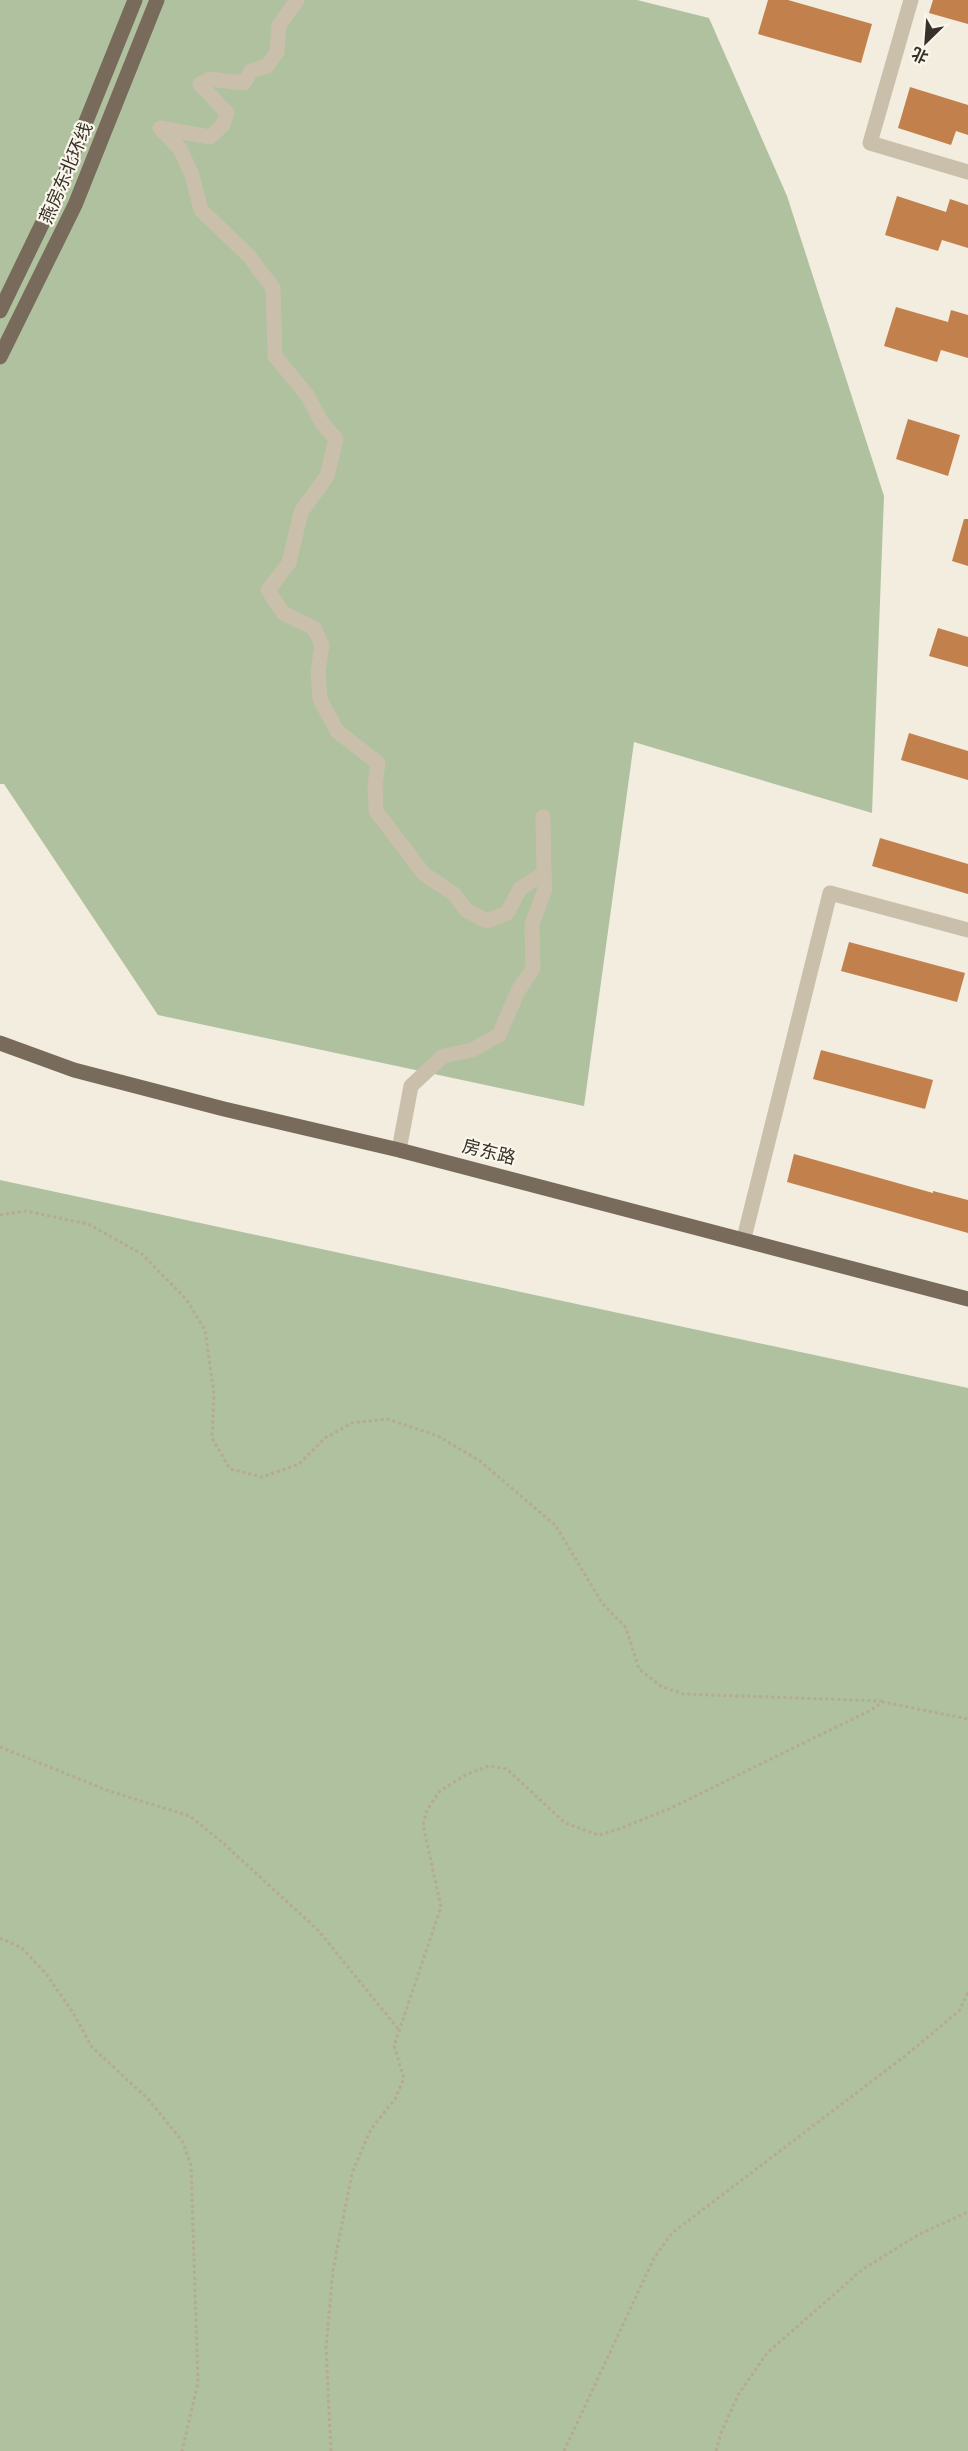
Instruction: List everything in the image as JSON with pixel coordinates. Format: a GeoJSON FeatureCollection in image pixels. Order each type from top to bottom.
{"type":"FeatureCollection","features":[{"type":"Feature","properties":{"kind":"main road","name":"燕房东北环线"},"geometry":{"type":"LineString","coordinates":[[0,311],[58,191],[135,0]]}},
{"type":"Feature","properties":{"kind":"main road","name":"燕房东北环线"},"geometry":{"type":"LineString","coordinates":[[0,357],[75,205],[157,0]]}},
{"type":"Feature","properties":{"kind":"main road","name":"房东路"},"geometry":{"type":"LineString","coordinates":[[0,1043],[74,1070],[744,1238],[968,1299]]}},
{"type":"Feature","properties":{"kind":"street"},"geometry":{"type":"LineString","coordinates":[[297,0],[279,24],[277,52],[267,66],[251,71],[244,83],[210,79],[200,84],[227,113],[224,125],[210,137],[160,128],[180,150],[192,175],[201,210],[249,256],[273,288],[275,356],[307,395],[322,423],[336,440],[327,476],[301,512],[289,563],[268,590],[283,613],[314,628],[322,645],[318,672],[320,699],[336,731],[378,763],[375,786],[376,811],[424,873],[454,894],[467,910],[487,921],[507,913],[520,889],[544,873]]}},
{"type":"Feature","properties":{"kind":"street"},"geometry":{"type":"LineString","coordinates":[[911,0],[870,143],[968,172]]}},
{"type":"Feature","properties":{"kind":"street"},"geometry":{"type":"LineString","coordinates":[[399,1150],[404,1113],[411,1086],[443,1056],[472,1050],[499,1035],[518,991],[533,969],[532,924],[545,889],[543,817]]}},
{"type":"Feature","properties":{"kind":"street"},"geometry":{"type":"LineString","coordinates":[[744,1238],[830,892],[968,930]]}},
{"type":"Feature","properties":{"kind":"path"},"geometry":{"type":"LineString","coordinates":[[0,1215],[26,1210],[88,1224],[142,1254],[186,1299],[205,1330],[213,1395],[212,1438],[230,1469],[262,1477],[299,1464],[325,1438],[352,1423],[387,1419],[438,1436],[480,1461],[556,1526],[602,1603],[626,1628],[639,1669],[662,1687],[684,1694],[883,1702],[968,1719]]}},
{"type":"Feature","properties":{"kind":"path"},"geometry":{"type":"LineString","coordinates":[[331,2451],[326,2348],[333,2270],[352,2173],[371,2129],[395,2099],[404,2078],[394,2046],[441,1907],[423,1825],[427,1809],[440,1791],[467,1774],[489,1766],[507,1769],[565,1823],[599,1835],[671,1808],[883,1702]]}},
{"type":"Feature","properties":{"kind":"path"},"geometry":{"type":"LineString","coordinates":[[0,1747],[109,1791],[190,1816],[318,1930],[399,2030]]}},
{"type":"Feature","properties":{"kind":"path"},"geometry":{"type":"LineString","coordinates":[[0,1938],[22,1948],[48,1975],[92,2047],[147,2099],[183,2142],[191,2166],[198,2383],[182,2451]]}},
{"type":"Feature","properties":{"kind":"path"},"geometry":{"type":"LineString","coordinates":[[564,2451],[654,2259],[672,2233],[905,2056],[959,2011],[968,1992]]}},
{"type":"Feature","properties":{"kind":"path"},"geometry":{"type":"LineString","coordinates":[[716,2451],[721,2433],[738,2395],[767,2354],[863,2269],[918,2235],[968,2212]]}},
{"type":"Feature","properties":{"kind":"green space"},"geometry":{"type":"Polygon","coordinates":[[[0,0],[637,0],[709,18],[787,196],[884,496],[872,813],[634,742],[584,1106],[158,1015],[4,784],[0,784],[0,0]]]}},
{"type":"Feature","properties":{"kind":"green space"},"geometry":{"type":"Polygon","coordinates":[[[0,1180],[968,1388],[968,2451],[0,2451],[0,1180]]]}},
{"type":"Feature","properties":{"kind":"building"},"geometry":{"type":"Polygon","coordinates":[[[768,0],[788,0],[872,24],[861,63],[758,34],[768,0]]]}},
{"type":"Feature","properties":{"kind":"building"},"geometry":{"type":"Polygon","coordinates":[[[933,0],[968,0],[968,24],[929,13],[933,0]]]}},
{"type":"Feature","properties":{"kind":"building"},"geometry":{"type":"Polygon","coordinates":[[[910,87],[968,105],[968,135],[956,131],[951,145],[898,128],[910,87]]]}},
{"type":"Feature","properties":{"kind":"building"},"geometry":{"type":"Polygon","coordinates":[[[897,196],[946,212],[950,199],[968,205],[968,248],[942,240],[938,251],[885,235],[897,196]]]}},
{"type":"Feature","properties":{"kind":"building"},"geometry":{"type":"Polygon","coordinates":[[[896,307],[948,322],[951,310],[968,315],[968,358],[941,350],[937,362],[884,346],[896,307]]]}},
{"type":"Feature","properties":{"kind":"building"},"geometry":{"type":"Polygon","coordinates":[[[908,419],[960,435],[948,476],[896,459],[908,419]]]}},
{"type":"Feature","properties":{"kind":"building"},"geometry":{"type":"Polygon","coordinates":[[[964,519],[968,519],[968,566],[952,561],[964,519]]]}},
{"type":"Feature","properties":{"kind":"building"},"geometry":{"type":"Polygon","coordinates":[[[938,628],[968,637],[968,667],[929,656],[938,628]]]}},
{"type":"Feature","properties":{"kind":"building"},"geometry":{"type":"Polygon","coordinates":[[[909,733],[968,751],[968,780],[901,760],[909,733]]]}},
{"type":"Feature","properties":{"kind":"building"},"geometry":{"type":"Polygon","coordinates":[[[880,838],[968,864],[968,894],[872,866],[880,838]]]}},
{"type":"Feature","properties":{"kind":"building"},"geometry":{"type":"Polygon","coordinates":[[[849,942],[965,973],[957,1002],[841,971],[849,942]]]}},
{"type":"Feature","properties":{"kind":"building"},"geometry":{"type":"Polygon","coordinates":[[[821,1050],[933,1080],[925,1109],[813,1079],[821,1050]]]}},
{"type":"Feature","properties":{"kind":"building"},"geometry":{"type":"Polygon","coordinates":[[[794,1154],[933,1193],[933,1191],[968,1200],[968,1233],[787,1182],[794,1154]]]}}]}
